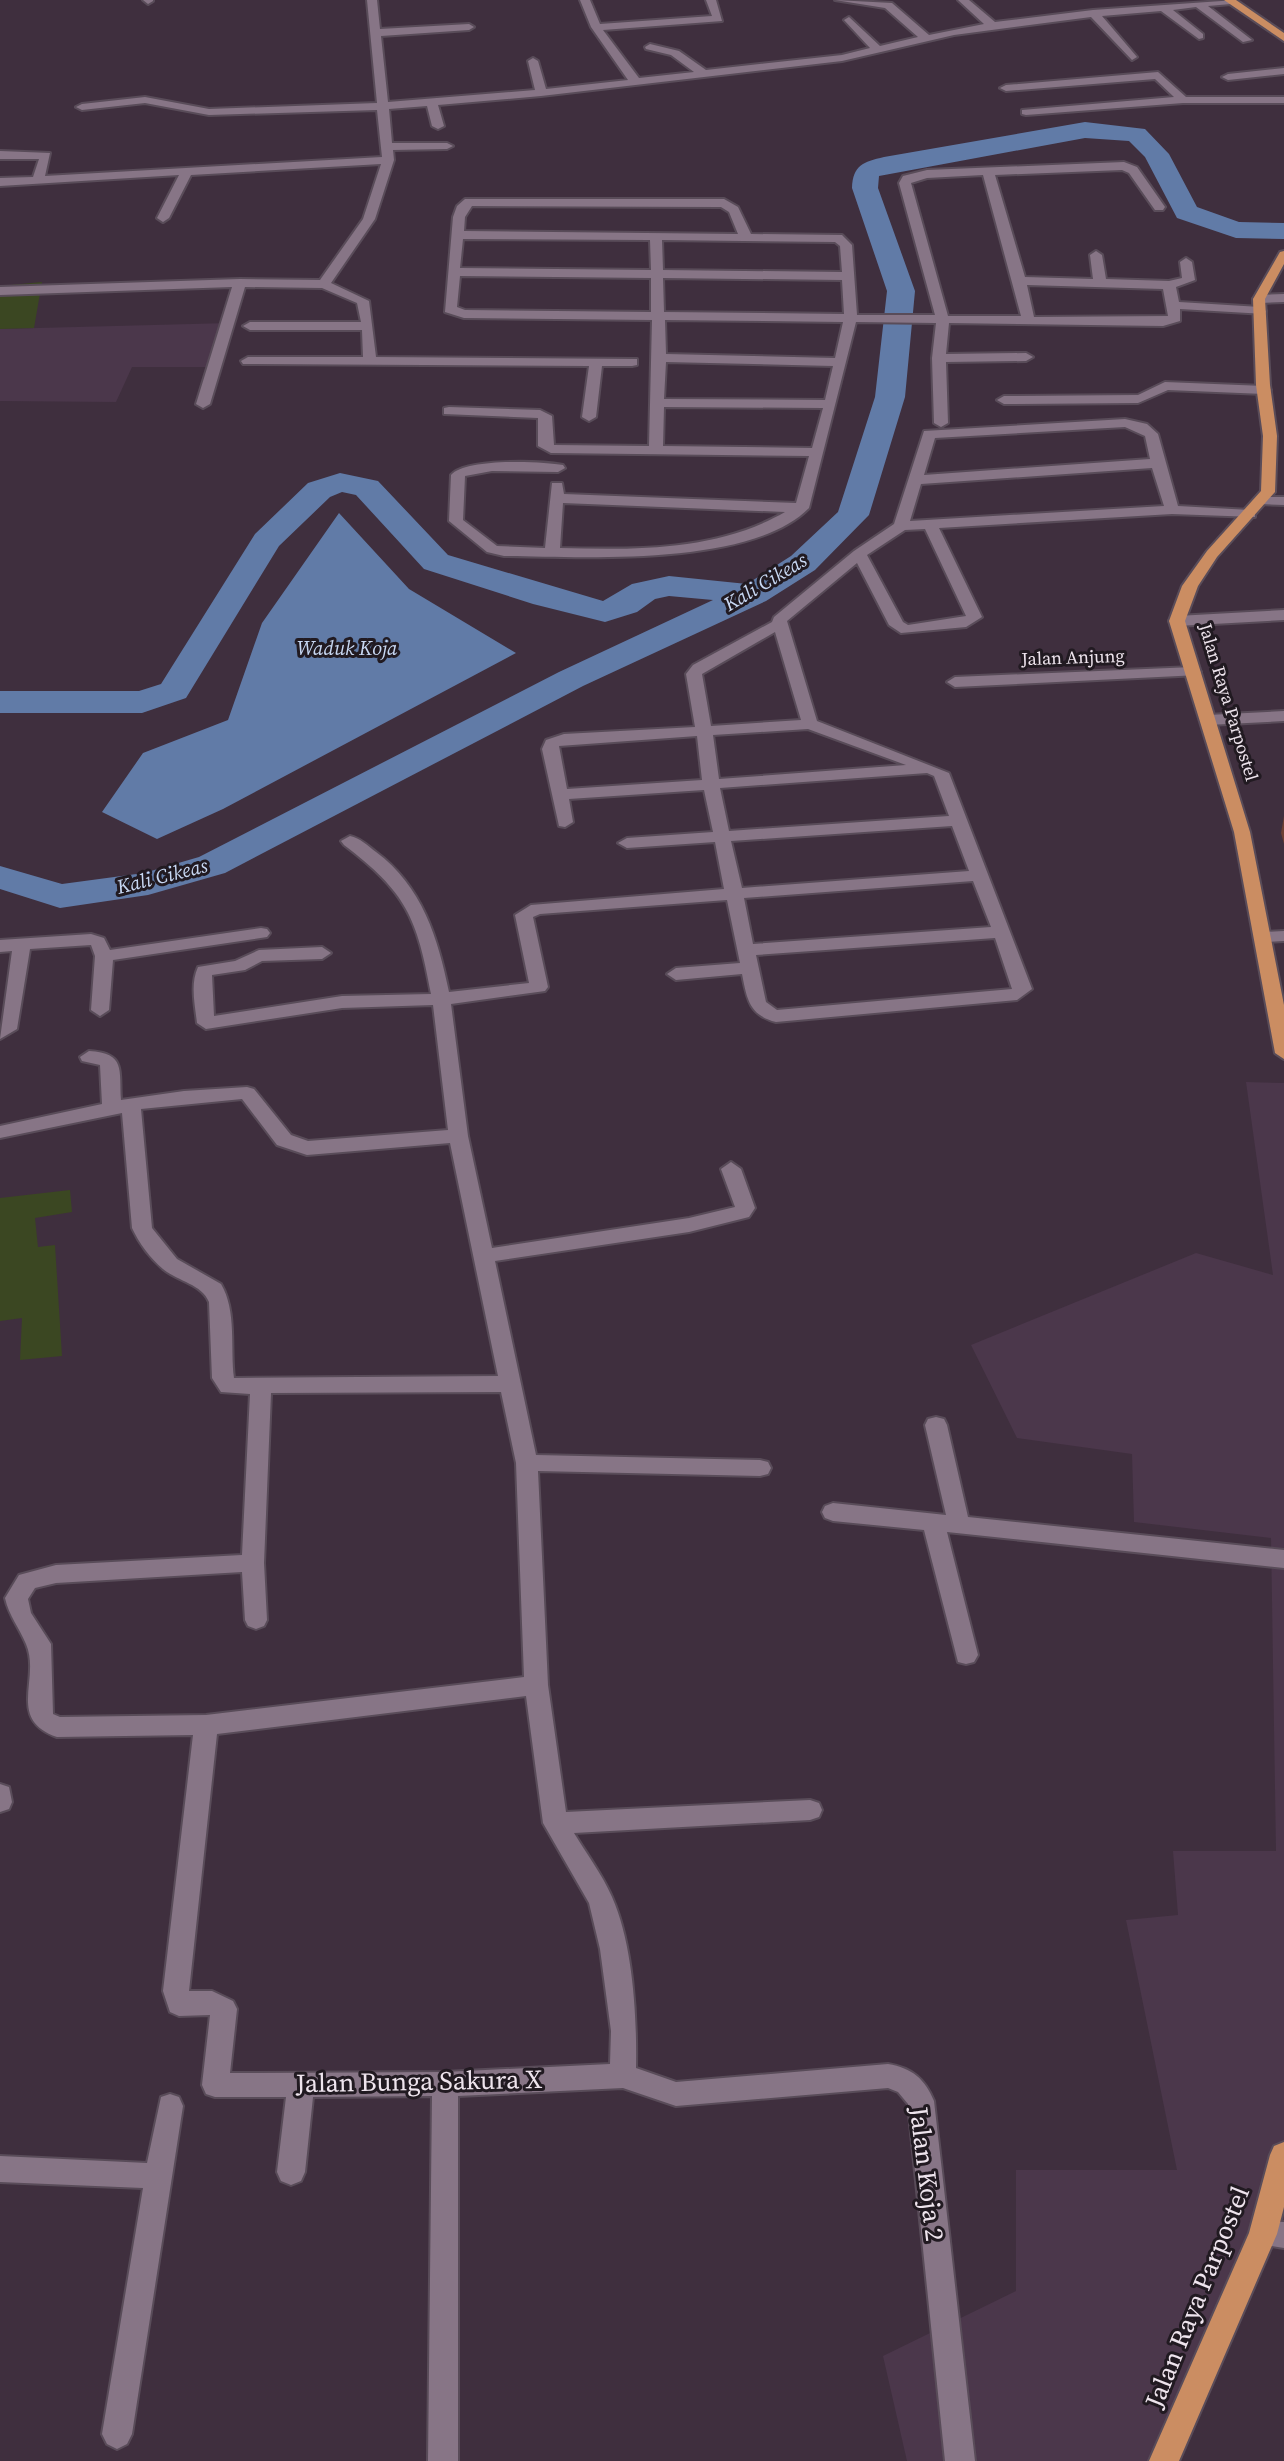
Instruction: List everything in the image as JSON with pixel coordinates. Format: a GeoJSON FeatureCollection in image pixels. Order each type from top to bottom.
{"type":"FeatureCollection","features":[{"type":"Feature","properties":{"kind":"main road"},"geometry":{"type":"LineString","coordinates":[[1230,1],[1284,38]]}},
{"type":"Feature","properties":{"kind":"main road"},"geometry":{"type":"LineString","coordinates":[[1263,501],[1268,492],[1270,436],[1260,301],[1282,261]]}},
{"type":"Feature","properties":{"kind":"main road","name":"Jalan Raya Parpostel"},"geometry":{"type":"LineString","coordinates":[[1263,501],[1212,554],[1190,586],[1177,621],[1242,832],[1284,1053]]}},
{"type":"Feature","properties":{"kind":"main road","name":"Jalan Raya Parpostel"},"geometry":{"type":"LineString","coordinates":[[1164,2461],[1273,2234],[1284,2155]]}},
{"type":"Feature","properties":{"kind":"street"},"geometry":{"type":"LineString","coordinates":[[324,284],[369,219],[388,154],[373,33],[372,0]]}},
{"type":"Feature","properties":{"kind":"street"},"geometry":{"type":"LineString","coordinates":[[585,0],[596,27],[614,56],[636,82]]}},
{"type":"Feature","properties":{"kind":"street"},"geometry":{"type":"LineString","coordinates":[[596,27],[717,19],[718,14],[711,0]]}},
{"type":"Feature","properties":{"kind":"street"},"geometry":{"type":"LineString","coordinates":[[840,0],[888,5],[926,38]]}},
{"type":"Feature","properties":{"kind":"street"},"geometry":{"type":"LineString","coordinates":[[963,0],[993,26]]}},
{"type":"Feature","properties":{"kind":"street"},"geometry":{"type":"LineString","coordinates":[[82,107],[145,100],[209,112],[383,106],[541,93],[842,58],[993,26],[1093,13],[1230,1]]}},
{"type":"Feature","properties":{"kind":"street"},"geometry":{"type":"LineString","coordinates":[[1198,4],[1247,40]]}},
{"type":"Feature","properties":{"kind":"street"},"geometry":{"type":"LineString","coordinates":[[1164,8],[1199,36]]}},
{"type":"Feature","properties":{"kind":"street"},"geometry":{"type":"LineString","coordinates":[[1093,13],[1132,57]]}},
{"type":"Feature","properties":{"kind":"street"},"geometry":{"type":"LineString","coordinates":[[849,20],[878,50]]}},
{"type":"Feature","properties":{"kind":"street"},"geometry":{"type":"LineString","coordinates":[[373,33],[469,27]]}},
{"type":"Feature","properties":{"kind":"street"},"geometry":{"type":"LineString","coordinates":[[650,47],[675,53],[704,74]]}},
{"type":"Feature","properties":{"kind":"street"},"geometry":{"type":"LineString","coordinates":[[533,61],[541,93]]}},
{"type":"Feature","properties":{"kind":"street"},"geometry":{"type":"LineString","coordinates":[[1228,77],[1284,71]]}},
{"type":"Feature","properties":{"kind":"street"},"geometry":{"type":"LineString","coordinates":[[1006,88],[1158,75],[1183,100]]}},
{"type":"Feature","properties":{"kind":"street"},"geometry":{"type":"LineString","coordinates":[[1026,112],[1183,100],[1284,100]]}},
{"type":"Feature","properties":{"kind":"street"},"geometry":{"type":"LineString","coordinates":[[432,103],[438,126]]}},
{"type":"Feature","properties":{"kind":"street"},"geometry":{"type":"LineString","coordinates":[[0,182],[388,154],[447,146]]}},
{"type":"Feature","properties":{"kind":"street"},"geometry":{"type":"LineString","coordinates":[[0,155],[46,155],[38,179]]}},
{"type":"Feature","properties":{"kind":"street"},"geometry":{"type":"LineString","coordinates":[[941,423],[939,358],[943,320],[905,183],[914,176],[927,174],[1128,167],[1159,207]]}},
{"type":"Feature","properties":{"kind":"street"},"geometry":{"type":"LineString","coordinates":[[163,218],[188,170]]}},
{"type":"Feature","properties":{"kind":"street"},"geometry":{"type":"LineString","coordinates":[[988,171],[1028,319]]}},
{"type":"Feature","properties":{"kind":"street"},"geometry":{"type":"LineString","coordinates":[[745,235],[734,210],[724,203],[479,200],[463,206],[456,235],[450,309],[456,313],[1168,322],[1175,318],[1169,285]]}},
{"type":"Feature","properties":{"kind":"street"},"geometry":{"type":"LineString","coordinates":[[456,235],[745,235],[844,240],[851,317],[802,508],[761,531],[668,553],[492,549],[456,521],[458,475],[462,471],[492,467],[558,468]]}},
{"type":"Feature","properties":{"kind":"street"},"geometry":{"type":"LineString","coordinates":[[656,236],[659,358],[656,449]]}},
{"type":"Feature","properties":{"kind":"street"},"geometry":{"type":"LineString","coordinates":[[1096,255],[1100,282]]}},
{"type":"Feature","properties":{"kind":"street"},"geometry":{"type":"LineString","coordinates":[[1020,281],[1169,285],[1189,280],[1186,262]]}},
{"type":"Feature","properties":{"kind":"street"},"geometry":{"type":"LineString","coordinates":[[453,272],[848,276]]}},
{"type":"Feature","properties":{"kind":"street"},"geometry":{"type":"LineString","coordinates":[[203,404],[240,283]]}},
{"type":"Feature","properties":{"kind":"street"},"geometry":{"type":"LineString","coordinates":[[0,291],[240,283],[324,284],[361,299],[368,326],[370,361]]}},
{"type":"Feature","properties":{"kind":"street"},"geometry":{"type":"LineString","coordinates":[[1260,301],[1284,291]]}},
{"type":"Feature","properties":{"kind":"street"},"geometry":{"type":"LineString","coordinates":[[1173,305],[1284,298]]}},
{"type":"Feature","properties":{"kind":"street"},"geometry":{"type":"LineString","coordinates":[[250,326],[368,326]]}},
{"type":"Feature","properties":{"kind":"street"},"geometry":{"type":"LineString","coordinates":[[939,358],[1026,357]]}},
{"type":"Feature","properties":{"kind":"street"},"geometry":{"type":"LineString","coordinates":[[659,358],[839,362]]}},
{"type":"Feature","properties":{"kind":"street"},"geometry":{"type":"LineString","coordinates":[[248,361],[632,362]]}},
{"type":"Feature","properties":{"kind":"street"},"geometry":{"type":"LineString","coordinates":[[589,417],[596,362]]}},
{"type":"Feature","properties":{"kind":"street"},"geometry":{"type":"LineString","coordinates":[[1004,400],[1138,399],[1165,386],[1267,387]]}},
{"type":"Feature","properties":{"kind":"street"},"geometry":{"type":"LineString","coordinates":[[657,403],[831,404]]}},
{"type":"Feature","properties":{"kind":"street"},"geometry":{"type":"LineString","coordinates":[[449,411],[540,414],[545,416],[545,446],[559,450],[816,452]]}},
{"type":"Feature","properties":{"kind":"street"},"geometry":{"type":"LineString","coordinates":[[901,526],[929,434],[1125,423],[1145,427],[1153,434],[1172,510]]}},
{"type":"Feature","properties":{"kind":"street"},"geometry":{"type":"LineString","coordinates":[[552,552],[559,450]]}},
{"type":"Feature","properties":{"kind":"street"},"geometry":{"type":"LineString","coordinates":[[916,480],[1158,463]]}},
{"type":"Feature","properties":{"kind":"street"},"geometry":{"type":"LineString","coordinates":[[556,498],[802,508]]}},
{"type":"Feature","properties":{"kind":"street"},"geometry":{"type":"LineString","coordinates":[[1263,501],[1284,501]]}},
{"type":"Feature","properties":{"kind":"street"},"geometry":{"type":"LineString","coordinates":[[565,822],[550,749],[556,741],[704,731],[810,724],[932,768],[941,773],[1023,989],[1007,997],[776,1016],[766,1013],[757,1003],[732,893],[711,784],[704,731],[694,674],[779,624],[783,616],[859,554],[901,526],[1172,510],[1250,514]]}},
{"type":"Feature","properties":{"kind":"street"},"geometry":{"type":"LineString","coordinates":[[859,554],[897,625],[906,630],[966,622],[974,617],[930,524]]}},
{"type":"Feature","properties":{"kind":"street"},"geometry":{"type":"LineString","coordinates":[[1177,621],[1284,615]]}},
{"type":"Feature","properties":{"kind":"street"},"geometry":{"type":"LineString","coordinates":[[779,624],[810,724]]}},
{"type":"Feature","properties":{"kind":"street","name":"Jalan Anjung"},"geometry":{"type":"LineString","coordinates":[[955,682],[1193,672]]}},
{"type":"Feature","properties":{"kind":"street"},"geometry":{"type":"LineString","coordinates":[[1208,720],[1284,716]]}},
{"type":"Feature","properties":{"kind":"street"},"geometry":{"type":"LineString","coordinates":[[559,795],[932,768]]}},
{"type":"Feature","properties":{"kind":"street"},"geometry":{"type":"LineString","coordinates":[[627,843],[959,820]]}},
{"type":"Feature","properties":{"kind":"street"},"geometry":{"type":"LineString","coordinates":[[350,841],[390,872],[417,909],[435,967],[458,1136],[527,1463],[536,1685],[555,1823],[601,1900],[615,1963],[624,2031],[623,2076]]}},
{"type":"Feature","properties":{"kind":"street"},"geometry":{"type":"LineString","coordinates":[[322,953],[259,956],[239,966],[204,971],[202,985],[206,1023],[342,1002],[441,999],[539,987],[524,915],[537,909],[979,875]]}},
{"type":"Feature","properties":{"kind":"street"},"geometry":{"type":"LineString","coordinates":[[676,974],[747,959],[1001,932]]}},
{"type":"Feature","properties":{"kind":"street"},"geometry":{"type":"LineString","coordinates":[[104,956],[261,933]]}},
{"type":"Feature","properties":{"kind":"street"},"geometry":{"type":"LineString","coordinates":[[1264,937],[1284,936]]}},
{"type":"Feature","properties":{"kind":"street"},"geometry":{"type":"LineString","coordinates":[[0,946],[91,939],[102,947],[104,956],[100,1010]]}},
{"type":"Feature","properties":{"kind":"street"},"geometry":{"type":"LineString","coordinates":[[0,1033],[8,1029],[22,945]]}},
{"type":"Feature","properties":{"kind":"street"},"geometry":{"type":"LineString","coordinates":[[89,1057],[104,1058],[109,1063],[122,1106],[142,1228],[148,1240],[170,1264],[214,1289],[219,1302],[223,1378],[228,1386],[511,1384]]}},
{"type":"Feature","properties":{"kind":"street"},"geometry":{"type":"LineString","coordinates":[[0,1132],[122,1106],[214,1093],[247,1093],[284,1140],[307,1148],[458,1136]]}},
{"type":"Feature","properties":{"kind":"street"},"geometry":{"type":"LineString","coordinates":[[483,1256],[689,1225],[742,1212],[745,1208],[731,1169]]}},
{"type":"Feature","properties":{"kind":"street"},"geometry":{"type":"LineString","coordinates":[[256,1620],[253,1563],[261,1387]]}},
{"type":"Feature","properties":{"kind":"street"},"geometry":{"type":"LineString","coordinates":[[936,1425],[959,1525]]}},
{"type":"Feature","properties":{"kind":"street"},"geometry":{"type":"LineString","coordinates":[[527,1463],[760,1468]]}},
{"type":"Feature","properties":{"kind":"street"},"geometry":{"type":"LineString","coordinates":[[833,1512],[1284,1559]]}},
{"type":"Feature","properties":{"kind":"street"},"geometry":{"type":"LineString","coordinates":[[933,1522],[966,1655]]}},
{"type":"Feature","properties":{"kind":"street"},"geometry":{"type":"LineString","coordinates":[[253,1563],[56,1574],[27,1581],[16,1598],[20,1615],[39,1644],[41,1714],[45,1721],[57,1727],[206,1725],[536,1685]]}},
{"type":"Feature","properties":{"kind":"street","name":"Jalan Bunga Sakura X"},"geometry":{"type":"LineString","coordinates":[[206,1725],[176,1991],[179,2004],[212,2003],[224,2009],[215,2085],[445,2084],[623,2076]]}},
{"type":"Feature","properties":{"kind":"street"},"geometry":{"type":"LineString","coordinates":[[0,1794],[0,1802]]}},
{"type":"Feature","properties":{"kind":"street"},"geometry":{"type":"LineString","coordinates":[[555,1823],[810,1810]]}},
{"type":"Feature","properties":{"kind":"street","name":"Jalan Koja 2"},"geometry":{"type":"LineString","coordinates":[[623,2076],[676,2094],[888,2076],[902,2078],[913,2086],[921,2101],[960,2461]]}},
{"type":"Feature","properties":{"kind":"street"},"geometry":{"type":"LineString","coordinates":[[291,2172],[301,2083]]}},
{"type":"Feature","properties":{"kind":"street"},"geometry":{"type":"LineString","coordinates":[[443,2461],[445,2084]]}},
{"type":"Feature","properties":{"kind":"street"},"geometry":{"type":"LineString","coordinates":[[117,2434],[170,2106]]}},
{"type":"Feature","properties":{"kind":"street"},"geometry":{"type":"LineString","coordinates":[[0,2169],[157,2176]]}},
{"type":"Feature","properties":{"kind":"shaded area"},"geometry":{"type":"Polygon","coordinates":[[[230,323],[213,367],[132,367],[116,402],[0,401],[0,329],[230,323]]]}},
{"type":"Feature","properties":{"kind":"shaded area"},"geometry":{"type":"Polygon","coordinates":[[[1246,1082],[1284,1083],[1284,2223],[1273,2223],[1179,2461],[907,2461],[883,2356],[1016,2291],[1016,2170],[1177,2170],[1126,1920],[1178,1915],[1173,1851],[1276,1851],[1271,1538],[1134,1522],[1132,1454],[1017,1438],[971,1345],[1196,1253],[1273,1275],[1246,1082]]]}},
{"type":"Feature","properties":{"kind":"green space"},"geometry":{"type":"Polygon","coordinates":[[[42,282],[34,328],[0,329],[0,286],[42,282]]]}},
{"type":"Feature","properties":{"kind":"green space"},"geometry":{"type":"Polygon","coordinates":[[[70,1190],[72,1212],[35,1218],[38,1247],[55,1245],[62,1356],[20,1360],[22,1318],[0,1321],[0,1198],[70,1190]]]}},
{"type":"Feature","properties":{"kind":"water","name":"Waduk Koja"},"geometry":{"type":"Polygon","coordinates":[[[339,513],[409,589],[516,653],[223,809],[157,839],[102,812],[143,753],[228,720],[262,623],[339,513]]]}},
{"type":"Feature","properties":{"kind":"waterway","name":"Kali Cikeas"},"geometry":{"type":"LineString","coordinates":[[0,877],[60,896],[148,884],[212,865],[571,679],[754,594],[803,563],[853,515],[890,397],[901,291],[865,188],[866,172],[884,165],[1085,130],[1136,134],[1156,154],[1186,212],[1236,230],[1284,231]]}},
{"type":"Feature","properties":{"kind":"waterway"},"geometry":{"type":"LineString","coordinates":[[0,702],[142,702],[174,691],[266,541],[319,490],[340,482],[367,488],[436,562],[545,597],[605,612],[625,605],[644,591],[669,586],[751,594]]}}]}
